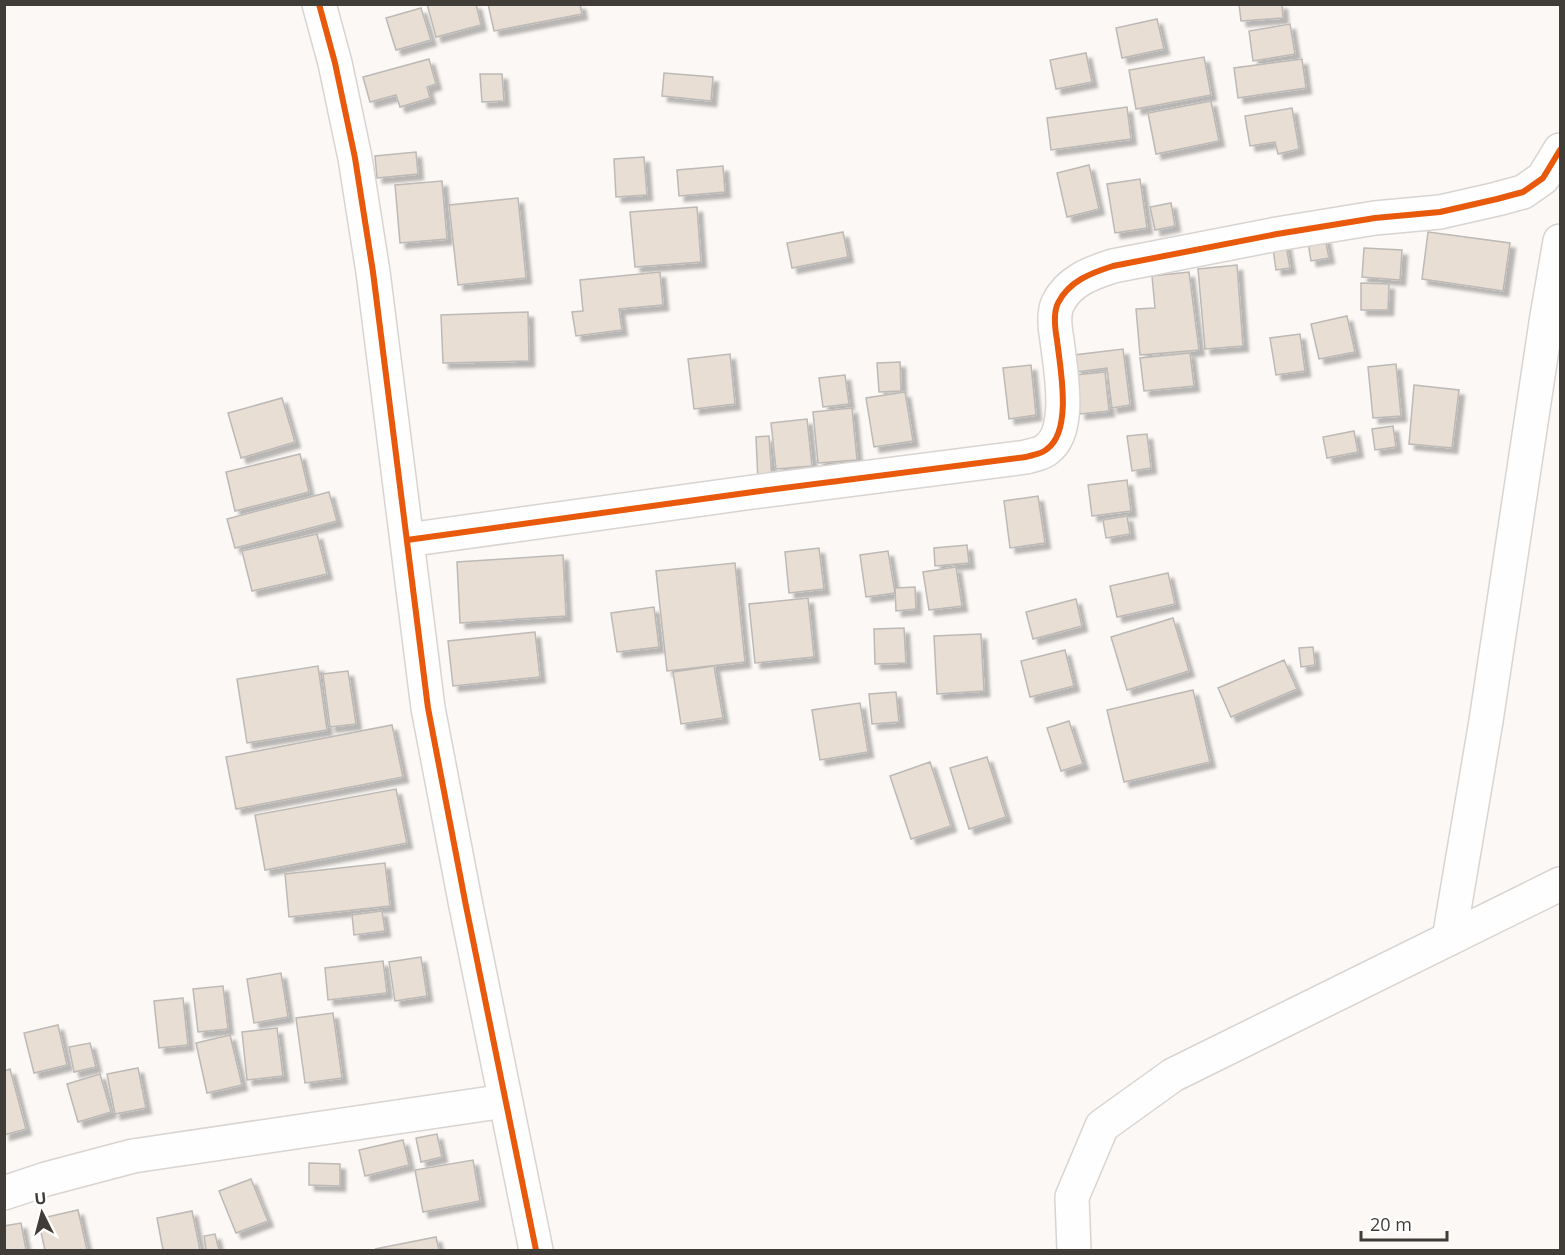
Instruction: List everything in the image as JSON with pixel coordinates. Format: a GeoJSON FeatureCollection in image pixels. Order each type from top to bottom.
{"type":"FeatureCollection","features":[{"type":"Feature","properties":{"kind":"street"},"geometry":{"type":"LineString","coordinates":[[319,4],[335,63],[355,158],[373,272],[428,708],[536,1251]]}},
{"type":"Feature","properties":{"kind":"street"},"geometry":{"type":"LineString","coordinates":[[407,540],[1026,457],[1046,450],[1057,439],[1062,417],[1063,386],[1055,327],[1057,305],[1070,287],[1089,274],[1113,266],[1277,234],[1374,218],[1440,212],[1497,199],[1523,192],[1543,178],[1559,161]]}},
{"type":"Feature","properties":{"kind":"street"},"geometry":{"type":"LineString","coordinates":[[1449,939],[1486,721],[1560,241]]}},
{"type":"Feature","properties":{"kind":"street"},"geometry":{"type":"LineString","coordinates":[[1074,1251],[1072,1197],[1102,1126],[1173,1076],[1560,884]]}},
{"type":"Feature","properties":{"kind":"street"},"geometry":{"type":"LineString","coordinates":[[4,1193],[133,1155],[505,1101]]}},
{"type":"Feature","properties":{"kind":"building"},"geometry":{"type":"Polygon","coordinates":[[[427,4],[476,4],[481,25],[436,37],[427,4]]]}},
{"type":"Feature","properties":{"kind":"building"},"geometry":{"type":"Polygon","coordinates":[[[488,4],[580,4],[582,14],[494,31],[488,4]]]}},
{"type":"Feature","properties":{"kind":"building"},"geometry":{"type":"Polygon","coordinates":[[[1239,4],[1282,4],[1283,18],[1241,21],[1239,4]]]}},
{"type":"Feature","properties":{"kind":"building"},"geometry":{"type":"Polygon","coordinates":[[[421,8],[431,40],[396,50],[386,18],[421,8]]]}},
{"type":"Feature","properties":{"kind":"building"},"geometry":{"type":"Polygon","coordinates":[[[1157,19],[1164,49],[1122,58],[1116,28],[1157,19]]]}},
{"type":"Feature","properties":{"kind":"building"},"geometry":{"type":"Polygon","coordinates":[[[1290,24],[1295,54],[1253,61],[1249,31],[1290,24]]]}},
{"type":"Feature","properties":{"kind":"building"},"geometry":{"type":"Polygon","coordinates":[[[1086,53],[1092,82],[1056,89],[1050,60],[1086,53]]]}},
{"type":"Feature","properties":{"kind":"building"},"geometry":{"type":"Polygon","coordinates":[[[1204,57],[1211,95],[1136,109],[1129,70],[1204,57]]]}},
{"type":"Feature","properties":{"kind":"building"},"geometry":{"type":"Polygon","coordinates":[[[429,59],[436,84],[427,87],[430,98],[400,107],[396,95],[370,102],[363,77],[429,59]]]}},
{"type":"Feature","properties":{"kind":"building"},"geometry":{"type":"Polygon","coordinates":[[[1302,59],[1306,88],[1238,98],[1234,68],[1302,59]]]}},
{"type":"Feature","properties":{"kind":"building"},"geometry":{"type":"Polygon","coordinates":[[[664,73],[713,77],[711,101],[662,96],[664,73]]]}},
{"type":"Feature","properties":{"kind":"building"},"geometry":{"type":"Polygon","coordinates":[[[480,74],[502,74],[504,101],[482,102],[480,74]]]}},
{"type":"Feature","properties":{"kind":"building"},"geometry":{"type":"Polygon","coordinates":[[[1211,101],[1219,141],[1156,154],[1148,113],[1211,101]]]}},
{"type":"Feature","properties":{"kind":"building"},"geometry":{"type":"Polygon","coordinates":[[[1127,107],[1131,139],[1051,150],[1047,118],[1127,107]]]}},
{"type":"Feature","properties":{"kind":"building"},"geometry":{"type":"Polygon","coordinates":[[[1292,108],[1299,149],[1278,154],[1275,142],[1250,146],[1245,116],[1292,108]]]}},
{"type":"Feature","properties":{"kind":"building"},"geometry":{"type":"Polygon","coordinates":[[[416,152],[418,174],[377,178],[375,156],[416,152]]]}},
{"type":"Feature","properties":{"kind":"building"},"geometry":{"type":"Polygon","coordinates":[[[644,157],[647,195],[616,197],[614,159],[644,157]]]}},
{"type":"Feature","properties":{"kind":"building"},"geometry":{"type":"Polygon","coordinates":[[[1089,165],[1099,209],[1067,217],[1057,173],[1089,165]]]}},
{"type":"Feature","properties":{"kind":"building"},"geometry":{"type":"Polygon","coordinates":[[[723,166],[725,192],[679,196],[677,170],[723,166]]]}},
{"type":"Feature","properties":{"kind":"building"},"geometry":{"type":"Polygon","coordinates":[[[1140,179],[1147,228],[1115,233],[1107,184],[1140,179]]]}},
{"type":"Feature","properties":{"kind":"building"},"geometry":{"type":"Polygon","coordinates":[[[442,181],[447,239],[400,243],[395,185],[442,181]]]}},
{"type":"Feature","properties":{"kind":"building"},"geometry":{"type":"Polygon","coordinates":[[[518,198],[526,278],[458,285],[449,205],[518,198]]]}},
{"type":"Feature","properties":{"kind":"building"},"geometry":{"type":"Polygon","coordinates":[[[1171,203],[1175,226],[1155,230],[1150,207],[1171,203]]]}},
{"type":"Feature","properties":{"kind":"building"},"geometry":{"type":"Polygon","coordinates":[[[697,207],[701,262],[635,267],[630,212],[697,207]]]}},
{"type":"Feature","properties":{"kind":"building"},"geometry":{"type":"Polygon","coordinates":[[[1323,228],[1329,258],[1311,261],[1306,230],[1323,228]]]}},
{"type":"Feature","properties":{"kind":"building"},"geometry":{"type":"Polygon","coordinates":[[[843,232],[848,257],[792,268],[787,243],[843,232]]]}},
{"type":"Feature","properties":{"kind":"building"},"geometry":{"type":"Polygon","coordinates":[[[1428,232],[1510,243],[1503,291],[1422,279],[1428,232]]]}},
{"type":"Feature","properties":{"kind":"building"},"geometry":{"type":"Polygon","coordinates":[[[1285,240],[1290,268],[1276,270],[1272,242],[1285,240]]]}},
{"type":"Feature","properties":{"kind":"building"},"geometry":{"type":"Polygon","coordinates":[[[1364,248],[1402,250],[1400,280],[1362,277],[1364,248]]]}},
{"type":"Feature","properties":{"kind":"building"},"geometry":{"type":"Polygon","coordinates":[[[1237,265],[1243,346],[1205,349],[1198,269],[1237,265]]]}},
{"type":"Feature","properties":{"kind":"building"},"geometry":{"type":"Polygon","coordinates":[[[660,272],[663,305],[619,309],[622,330],[576,336],[572,312],[583,311],[580,280],[660,272]]]}},
{"type":"Feature","properties":{"kind":"building"},"geometry":{"type":"Polygon","coordinates":[[[1189,272],[1199,350],[1140,355],[1136,309],[1155,308],[1152,276],[1189,272]]]}},
{"type":"Feature","properties":{"kind":"building"},"geometry":{"type":"Polygon","coordinates":[[[1361,283],[1389,284],[1388,310],[1361,310],[1361,283]]]}},
{"type":"Feature","properties":{"kind":"building"},"geometry":{"type":"Polygon","coordinates":[[[528,312],[529,361],[443,363],[441,315],[528,312]]]}},
{"type":"Feature","properties":{"kind":"building"},"geometry":{"type":"Polygon","coordinates":[[[1347,316],[1355,352],[1319,359],[1311,324],[1347,316]]]}},
{"type":"Feature","properties":{"kind":"building"},"geometry":{"type":"Polygon","coordinates":[[[1300,334],[1305,371],[1276,375],[1270,338],[1300,334]]]}},
{"type":"Feature","properties":{"kind":"building"},"geometry":{"type":"Polygon","coordinates":[[[1123,349],[1130,405],[1112,408],[1107,368],[1076,372],[1074,355],[1123,349]]]}},
{"type":"Feature","properties":{"kind":"building"},"geometry":{"type":"Polygon","coordinates":[[[1190,353],[1194,386],[1144,391],[1140,358],[1190,353]]]}},
{"type":"Feature","properties":{"kind":"building"},"geometry":{"type":"Polygon","coordinates":[[[730,354],[735,404],[694,409],[688,359],[730,354]]]}},
{"type":"Feature","properties":{"kind":"building"},"geometry":{"type":"Polygon","coordinates":[[[900,362],[901,391],[879,392],[877,363],[900,362]]]}},
{"type":"Feature","properties":{"kind":"building"},"geometry":{"type":"Polygon","coordinates":[[[1396,364],[1401,416],[1373,418],[1368,367],[1396,364]]]}},
{"type":"Feature","properties":{"kind":"building"},"geometry":{"type":"Polygon","coordinates":[[[1031,365],[1036,415],[1009,419],[1003,368],[1031,365]]]}},
{"type":"Feature","properties":{"kind":"building"},"geometry":{"type":"Polygon","coordinates":[[[1105,372],[1109,411],[1080,414],[1075,375],[1105,372]]]}},
{"type":"Feature","properties":{"kind":"building"},"geometry":{"type":"Polygon","coordinates":[[[845,375],[849,404],[823,407],[819,378],[845,375]]]}},
{"type":"Feature","properties":{"kind":"building"},"geometry":{"type":"Polygon","coordinates":[[[1414,385],[1459,390],[1452,448],[1409,444],[1414,385]]]}},
{"type":"Feature","properties":{"kind":"building"},"geometry":{"type":"Polygon","coordinates":[[[905,392],[913,441],[874,447],[866,398],[905,392]]]}},
{"type":"Feature","properties":{"kind":"building"},"geometry":{"type":"Polygon","coordinates":[[[282,398],[295,442],[241,458],[228,413],[282,398]]]}},
{"type":"Feature","properties":{"kind":"building"},"geometry":{"type":"Polygon","coordinates":[[[852,408],[857,460],[818,463],[813,412],[852,408]]]}},
{"type":"Feature","properties":{"kind":"building"},"geometry":{"type":"Polygon","coordinates":[[[807,419],[812,466],[776,469],[771,423],[807,419]]]}},
{"type":"Feature","properties":{"kind":"building"},"geometry":{"type":"Polygon","coordinates":[[[1393,426],[1396,447],[1375,450],[1372,429],[1393,426]]]}},
{"type":"Feature","properties":{"kind":"building"},"geometry":{"type":"Polygon","coordinates":[[[1354,431],[1358,452],[1327,458],[1323,437],[1354,431]]]}},
{"type":"Feature","properties":{"kind":"building"},"geometry":{"type":"Polygon","coordinates":[[[1147,434],[1151,468],[1132,471],[1127,436],[1147,434]]]}},
{"type":"Feature","properties":{"kind":"building"},"geometry":{"type":"Polygon","coordinates":[[[769,436],[772,481],[758,482],[756,437],[769,436]]]}},
{"type":"Feature","properties":{"kind":"building"},"geometry":{"type":"Polygon","coordinates":[[[300,454],[309,492],[235,511],[226,472],[300,454]]]}},
{"type":"Feature","properties":{"kind":"building"},"geometry":{"type":"Polygon","coordinates":[[[1127,480],[1131,511],[1092,516],[1088,485],[1127,480]]]}},
{"type":"Feature","properties":{"kind":"building"},"geometry":{"type":"Polygon","coordinates":[[[329,492],[337,521],[235,548],[227,519],[329,492]]]}},
{"type":"Feature","properties":{"kind":"building"},"geometry":{"type":"Polygon","coordinates":[[[1038,496],[1045,543],[1010,548],[1004,501],[1038,496]]]}},
{"type":"Feature","properties":{"kind":"building"},"geometry":{"type":"Polygon","coordinates":[[[1127,516],[1130,534],[1106,538],[1103,520],[1127,516]]]}},
{"type":"Feature","properties":{"kind":"building"},"geometry":{"type":"Polygon","coordinates":[[[317,534],[327,574],[252,591],[242,551],[317,534]]]}},
{"type":"Feature","properties":{"kind":"building"},"geometry":{"type":"Polygon","coordinates":[[[967,545],[969,563],[935,566],[934,548],[967,545]]]}},
{"type":"Feature","properties":{"kind":"building"},"geometry":{"type":"Polygon","coordinates":[[[819,548],[824,589],[789,593],[785,552],[819,548]]]}},
{"type":"Feature","properties":{"kind":"building"},"geometry":{"type":"Polygon","coordinates":[[[888,551],[895,593],[866,597],[860,555],[888,551]]]}},
{"type":"Feature","properties":{"kind":"building"},"geometry":{"type":"Polygon","coordinates":[[[563,555],[566,616],[460,623],[457,562],[563,555]]]}},
{"type":"Feature","properties":{"kind":"building"},"geometry":{"type":"Polygon","coordinates":[[[735,563],[745,662],[667,671],[656,571],[735,563]]]}},
{"type":"Feature","properties":{"kind":"building"},"geometry":{"type":"Polygon","coordinates":[[[956,567],[962,606],[929,610],[923,572],[956,567]]]}},
{"type":"Feature","properties":{"kind":"building"},"geometry":{"type":"Polygon","coordinates":[[[1168,573],[1175,604],[1117,617],[1110,586],[1168,573]]]}},
{"type":"Feature","properties":{"kind":"building"},"geometry":{"type":"Polygon","coordinates":[[[915,587],[916,609],[896,611],[895,588],[915,587]]]}},
{"type":"Feature","properties":{"kind":"building"},"geometry":{"type":"Polygon","coordinates":[[[808,598],[814,657],[755,663],[749,604],[808,598]]]}},
{"type":"Feature","properties":{"kind":"building"},"geometry":{"type":"Polygon","coordinates":[[[1076,599],[1082,626],[1033,639],[1026,612],[1076,599]]]}},
{"type":"Feature","properties":{"kind":"building"},"geometry":{"type":"Polygon","coordinates":[[[654,607],[659,647],[617,652],[611,613],[654,607]]]}},
{"type":"Feature","properties":{"kind":"building"},"geometry":{"type":"Polygon","coordinates":[[[1173,618],[1189,671],[1127,690],[1111,637],[1173,618]]]}},
{"type":"Feature","properties":{"kind":"building"},"geometry":{"type":"Polygon","coordinates":[[[904,628],[906,663],[875,664],[874,629],[904,628]]]}},
{"type":"Feature","properties":{"kind":"building"},"geometry":{"type":"Polygon","coordinates":[[[535,632],[540,677],[453,686],[448,641],[535,632]]]}},
{"type":"Feature","properties":{"kind":"building"},"geometry":{"type":"Polygon","coordinates":[[[981,634],[984,691],[937,694],[934,636],[981,634]]]}},
{"type":"Feature","properties":{"kind":"building"},"geometry":{"type":"Polygon","coordinates":[[[1313,647],[1315,665],[1301,667],[1299,648],[1313,647]]]}},
{"type":"Feature","properties":{"kind":"building"},"geometry":{"type":"Polygon","coordinates":[[[1065,650],[1074,686],[1030,697],[1021,661],[1065,650]]]}},
{"type":"Feature","properties":{"kind":"building"},"geometry":{"type":"Polygon","coordinates":[[[1284,660],[1297,689],[1231,717],[1218,688],[1284,660]]]}},
{"type":"Feature","properties":{"kind":"building"},"geometry":{"type":"Polygon","coordinates":[[[318,666],[327,730],[247,743],[237,679],[318,666]]]}},
{"type":"Feature","properties":{"kind":"building"},"geometry":{"type":"Polygon","coordinates":[[[714,666],[723,718],[681,724],[673,672],[714,666]]]}},
{"type":"Feature","properties":{"kind":"building"},"geometry":{"type":"Polygon","coordinates":[[[348,671],[356,724],[330,727],[323,674],[348,671]]]}},
{"type":"Feature","properties":{"kind":"building"},"geometry":{"type":"Polygon","coordinates":[[[1193,690],[1210,762],[1124,782],[1107,710],[1193,690]]]}},
{"type":"Feature","properties":{"kind":"building"},"geometry":{"type":"Polygon","coordinates":[[[896,692],[899,722],[872,724],[869,694],[896,692]]]}},
{"type":"Feature","properties":{"kind":"building"},"geometry":{"type":"Polygon","coordinates":[[[860,703],[868,752],[820,760],[812,710],[860,703]]]}},
{"type":"Feature","properties":{"kind":"building"},"geometry":{"type":"Polygon","coordinates":[[[1069,721],[1083,764],[1061,771],[1047,728],[1069,721]]]}},
{"type":"Feature","properties":{"kind":"building"},"geometry":{"type":"Polygon","coordinates":[[[392,725],[403,777],[236,809],[226,757],[392,725]]]}},
{"type":"Feature","properties":{"kind":"building"},"geometry":{"type":"Polygon","coordinates":[[[987,757],[1006,817],[969,829],[950,768],[987,757]]]}},
{"type":"Feature","properties":{"kind":"building"},"geometry":{"type":"Polygon","coordinates":[[[930,762],[951,826],[911,839],[890,776],[930,762]]]}},
{"type":"Feature","properties":{"kind":"building"},"geometry":{"type":"Polygon","coordinates":[[[396,789],[407,843],[265,870],[255,815],[396,789]]]}},
{"type":"Feature","properties":{"kind":"building"},"geometry":{"type":"Polygon","coordinates":[[[385,863],[390,906],[289,917],[285,874],[385,863]]]}},
{"type":"Feature","properties":{"kind":"building"},"geometry":{"type":"Polygon","coordinates":[[[382,911],[385,931],[354,935],[352,915],[382,911]]]}},
{"type":"Feature","properties":{"kind":"building"},"geometry":{"type":"Polygon","coordinates":[[[421,957],[427,996],[395,1001],[389,962],[421,957]]]}},
{"type":"Feature","properties":{"kind":"building"},"geometry":{"type":"Polygon","coordinates":[[[383,961],[387,993],[328,1000],[325,968],[383,961]]]}},
{"type":"Feature","properties":{"kind":"building"},"geometry":{"type":"Polygon","coordinates":[[[281,973],[288,1017],[254,1023],[247,979],[281,973]]]}},
{"type":"Feature","properties":{"kind":"building"},"geometry":{"type":"Polygon","coordinates":[[[223,986],[228,1029],[198,1032],[193,989],[223,986]]]}},
{"type":"Feature","properties":{"kind":"building"},"geometry":{"type":"Polygon","coordinates":[[[183,998],[188,1045],[159,1048],[154,1001],[183,998]]]}},
{"type":"Feature","properties":{"kind":"building"},"geometry":{"type":"Polygon","coordinates":[[[333,1013],[342,1078],[305,1083],[296,1018],[333,1013]]]}},
{"type":"Feature","properties":{"kind":"building"},"geometry":{"type":"Polygon","coordinates":[[[58,1025],[67,1065],[34,1073],[24,1033],[58,1025]]]}},
{"type":"Feature","properties":{"kind":"building"},"geometry":{"type":"Polygon","coordinates":[[[277,1028],[283,1076],[247,1080],[242,1032],[277,1028]]]}},
{"type":"Feature","properties":{"kind":"building"},"geometry":{"type":"Polygon","coordinates":[[[230,1035],[242,1085],[207,1093],[196,1043],[230,1035]]]}},
{"type":"Feature","properties":{"kind":"building"},"geometry":{"type":"Polygon","coordinates":[[[90,1043],[96,1067],[74,1072],[69,1047],[90,1043]]]}},
{"type":"Feature","properties":{"kind":"building"},"geometry":{"type":"Polygon","coordinates":[[[138,1068],[146,1108],[115,1114],[107,1074],[138,1068]]]}},
{"type":"Feature","properties":{"kind":"building"},"geometry":{"type":"Polygon","coordinates":[[[10,1069],[26,1129],[4,1135],[4,1071],[10,1069]]]}},
{"type":"Feature","properties":{"kind":"building"},"geometry":{"type":"Polygon","coordinates":[[[100,1074],[111,1112],[78,1122],[67,1084],[100,1074]]]}},
{"type":"Feature","properties":{"kind":"building"},"geometry":{"type":"Polygon","coordinates":[[[437,1134],[442,1157],[421,1162],[416,1138],[437,1134]]]}},
{"type":"Feature","properties":{"kind":"building"},"geometry":{"type":"Polygon","coordinates":[[[403,1140],[409,1165],[365,1176],[359,1150],[403,1140]]]}},
{"type":"Feature","properties":{"kind":"building"},"geometry":{"type":"Polygon","coordinates":[[[473,1160],[480,1201],[423,1212],[415,1170],[473,1160]]]}},
{"type":"Feature","properties":{"kind":"building"},"geometry":{"type":"Polygon","coordinates":[[[309,1163],[340,1164],[340,1186],[309,1185],[309,1163]]]}},
{"type":"Feature","properties":{"kind":"building"},"geometry":{"type":"Polygon","coordinates":[[[251,1179],[268,1221],[236,1233],[219,1191],[251,1179]]]}},
{"type":"Feature","properties":{"kind":"building"},"geometry":{"type":"Polygon","coordinates":[[[78,1210],[87,1250],[45,1250],[38,1219],[78,1210]]]}},
{"type":"Feature","properties":{"kind":"building"},"geometry":{"type":"Polygon","coordinates":[[[192,1211],[200,1250],[163,1250],[157,1218],[192,1211]]]}},
{"type":"Feature","properties":{"kind":"building"},"geometry":{"type":"Polygon","coordinates":[[[21,1223],[26,1250],[4,1250],[4,1226],[21,1223]]]}},
{"type":"Feature","properties":{"kind":"building"},"geometry":{"type":"Polygon","coordinates":[[[215,1234],[219,1250],[206,1250],[204,1236],[215,1234]]]}},
{"type":"Feature","properties":{"kind":"building"},"geometry":{"type":"Polygon","coordinates":[[[436,1237],[439,1250],[375,1249],[436,1237]]]}},
{"type":"Feature","properties":{"kind":"cycle path"},"geometry":{"type":"LineString","coordinates":[[319,4],[335,63],[355,158],[373,272],[428,708],[536,1250]]}},
{"type":"Feature","properties":{"kind":"cycle path"},"geometry":{"type":"LineString","coordinates":[[407,540],[1026,457],[1040,453],[1055,440],[1060,428],[1063,398],[1055,316],[1058,303],[1074,283],[1113,266],[1277,234],[1375,218],[1440,212],[1523,192],[1543,178],[1560,150]]}}]}
